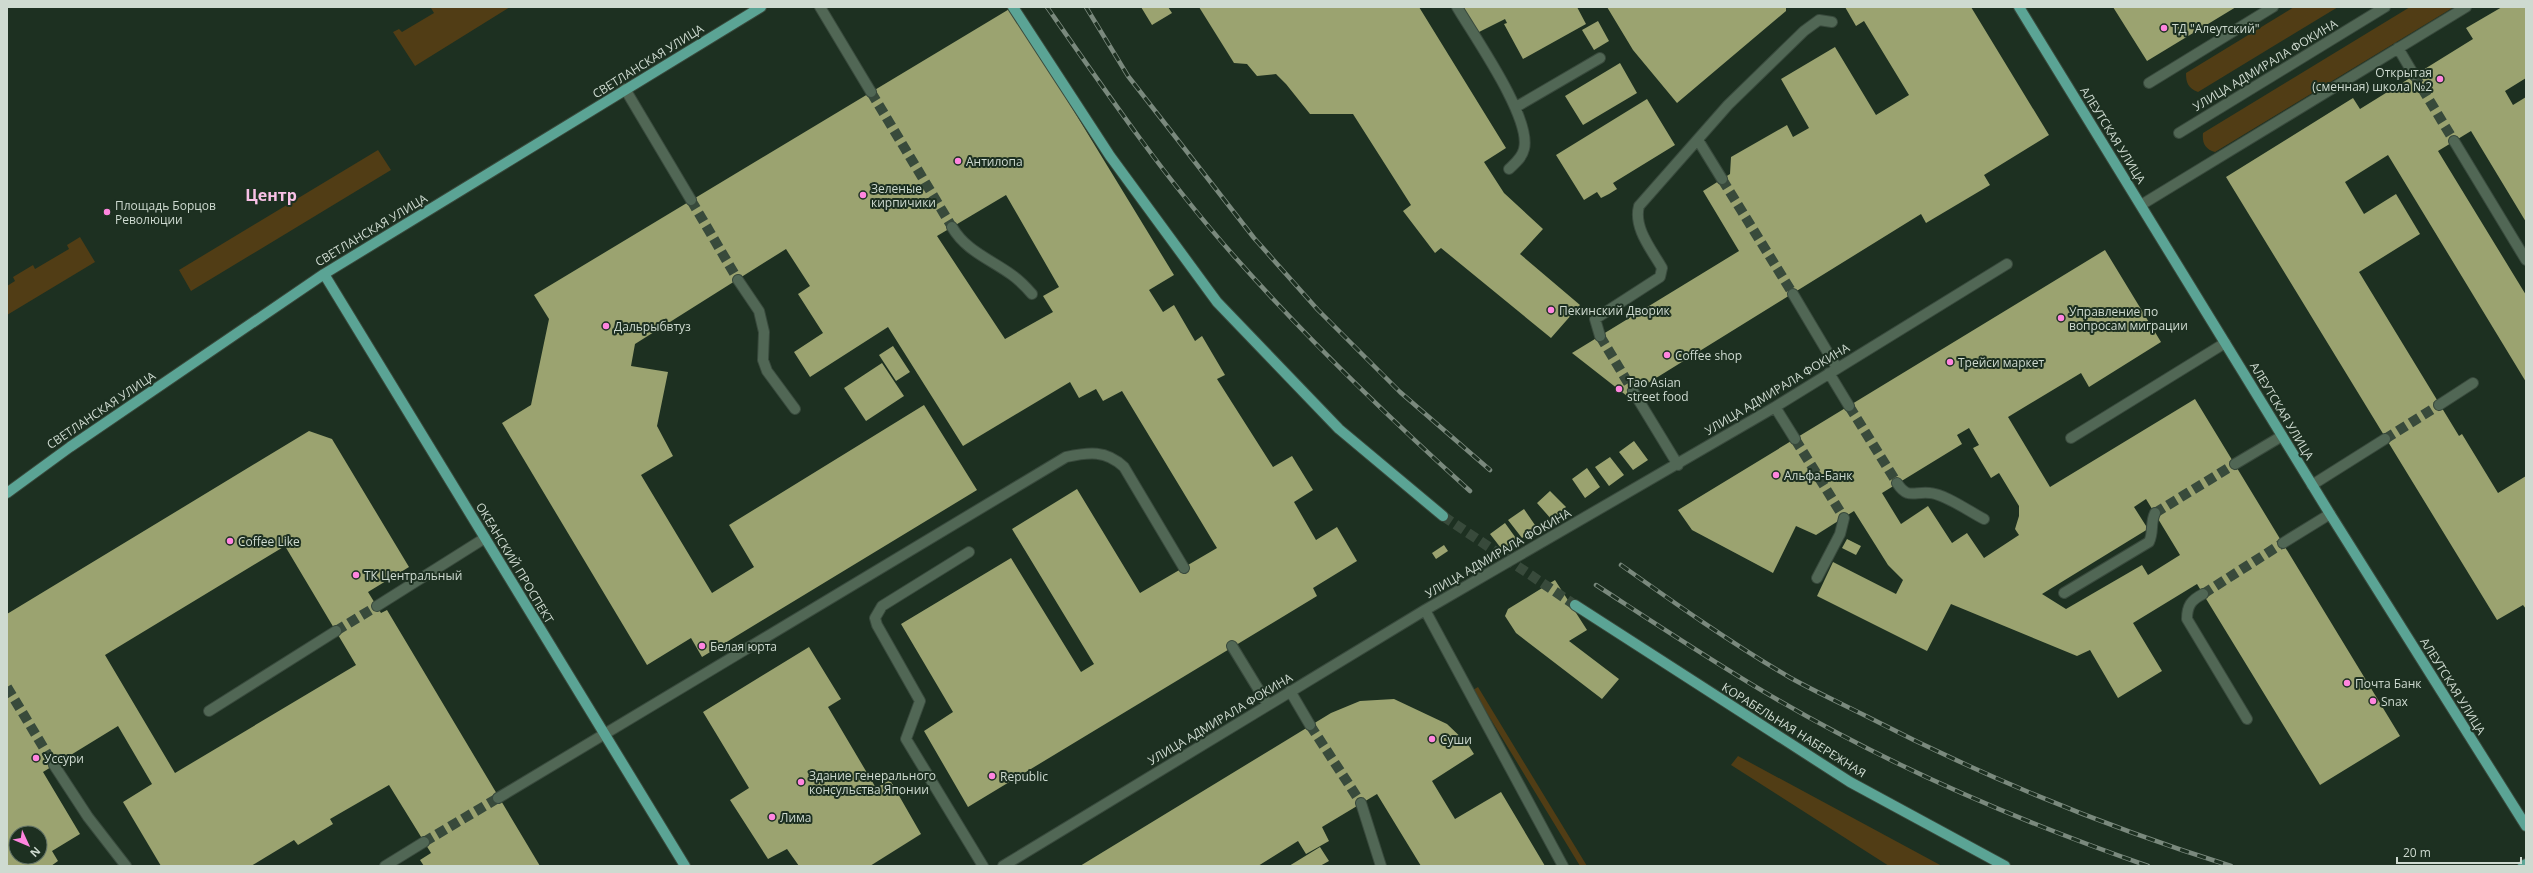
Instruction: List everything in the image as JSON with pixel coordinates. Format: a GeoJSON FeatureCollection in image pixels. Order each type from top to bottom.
{"type":"FeatureCollection","features":[{"type":"Feature","properties":{"kind":"main road","name":"СВЕТЛАНСКАЯ УЛИЦА"},"geometry":{"type":"LineString","coordinates":[[7,493],[58,455],[324,274],[761,7]]}},
{"type":"Feature","properties":{"kind":"main road"},"geometry":{"type":"LineString","coordinates":[[1013,7],[1110,156],[1217,302],[1339,429],[1443,516]]}},
{"type":"Feature","properties":{"kind":"main road","name":"АЛЕУТСКАЯ УЛИЦА"},"geometry":{"type":"LineString","coordinates":[[2019,7],[2312,485],[2526,826]]}},
{"type":"Feature","properties":{"kind":"main road","name":"ОКЕАНСКИЙ ПРОСПЕКТ"},"geometry":{"type":"LineString","coordinates":[[324,274],[685,866]]}},
{"type":"Feature","properties":{"kind":"main road","name":"КОРАБЕЛЬНАЯ НАБЕРЕЖНАЯ"},"geometry":{"type":"LineString","coordinates":[[1575,605],[1850,782],[2005,866]]}},
{"type":"Feature","properties":{"kind":"street"},"geometry":{"type":"LineString","coordinates":[[820,7],[870,92]]}},
{"type":"Feature","properties":{"kind":"street"},"geometry":{"type":"LineString","coordinates":[[1457,7],[1516,107],[1525,139],[1524,150],[1519,159],[1509,169]]}},
{"type":"Feature","properties":{"kind":"street"},"geometry":{"type":"LineString","coordinates":[[2149,83],[2273,7]]}},
{"type":"Feature","properties":{"kind":"street","name":"УЛИЦА АДМИРАЛА ФОКИНА"},"geometry":{"type":"LineString","coordinates":[[2179,133],[2385,7]]}},
{"type":"Feature","properties":{"kind":"street"},"geometry":{"type":"LineString","coordinates":[[2141,205],[2466,7]]}},
{"type":"Feature","properties":{"kind":"street"},"geometry":{"type":"LineString","coordinates":[[1600,336],[1595,319],[1660,276],[1662,268],[1639,228],[1637,211],[1639,206],[1728,105],[1804,31],[1819,20],[1832,22]]}},
{"type":"Feature","properties":{"kind":"street"},"geometry":{"type":"LineString","coordinates":[[2398,48],[2414,75]]}},
{"type":"Feature","properties":{"kind":"street"},"geometry":{"type":"LineString","coordinates":[[1516,107],[1600,58]]}},
{"type":"Feature","properties":{"kind":"street"},"geometry":{"type":"LineString","coordinates":[[625,89],[691,200]]}},
{"type":"Feature","properties":{"kind":"street"},"geometry":{"type":"LineString","coordinates":[[1698,140],[1722,179]]}},
{"type":"Feature","properties":{"kind":"street"},"geometry":{"type":"LineString","coordinates":[[2454,141],[2526,260]]}},
{"type":"Feature","properties":{"kind":"street"},"geometry":{"type":"LineString","coordinates":[[952,227],[959,239],[968,248],[1012,275],[1032,294]]}},
{"type":"Feature","properties":{"kind":"street","name":"УЛИЦА АДМИРАЛА ФОКИНА"},"geometry":{"type":"LineString","coordinates":[[1003,866],[1425,610],[1678,465],[1775,407],[2007,264]]}},
{"type":"Feature","properties":{"kind":"street"},"geometry":{"type":"LineString","coordinates":[[738,280],[759,311],[764,332],[763,360],[767,371],[795,409]]}},
{"type":"Feature","properties":{"kind":"street"},"geometry":{"type":"LineString","coordinates":[[1792,294],[1833,370],[1849,406]]}},
{"type":"Feature","properties":{"kind":"street"},"geometry":{"type":"LineString","coordinates":[[2071,438],[2225,343]]}},
{"type":"Feature","properties":{"kind":"street"},"geometry":{"type":"LineString","coordinates":[[2439,405],[2473,383]]}},
{"type":"Feature","properties":{"kind":"street"},"geometry":{"type":"LineString","coordinates":[[1633,391],[1678,465]]}},
{"type":"Feature","properties":{"kind":"street"},"geometry":{"type":"LineString","coordinates":[[1775,407],[1795,439]]}},
{"type":"Feature","properties":{"kind":"street"},"geometry":{"type":"LineString","coordinates":[[2236,464],[2282,436]]}},
{"type":"Feature","properties":{"kind":"street"},"geometry":{"type":"LineString","coordinates":[[2312,485],[2385,439]]}},
{"type":"Feature","properties":{"kind":"street"},"geometry":{"type":"LineString","coordinates":[[498,798],[1066,457],[1091,452],[1114,458],[1124,467],[1184,568]]}},
{"type":"Feature","properties":{"kind":"street"},"geometry":{"type":"LineString","coordinates":[[1897,483],[1902,492],[1909,494],[1936,494],[1984,520]]}},
{"type":"Feature","properties":{"kind":"street"},"geometry":{"type":"LineString","coordinates":[[2064,593],[2149,542],[2152,536],[2151,525],[2155,513]]}},
{"type":"Feature","properties":{"kind":"street"},"geometry":{"type":"LineString","coordinates":[[2283,544],[2330,514]]}},
{"type":"Feature","properties":{"kind":"street"},"geometry":{"type":"LineString","coordinates":[[1817,578],[1840,534],[1844,518]]}},
{"type":"Feature","properties":{"kind":"street"},"geometry":{"type":"LineString","coordinates":[[377,606],[485,538]]}},
{"type":"Feature","properties":{"kind":"street"},"geometry":{"type":"LineString","coordinates":[[969,552],[882,606],[875,618],[877,625],[920,701],[906,739],[983,866]]}},
{"type":"Feature","properties":{"kind":"street"},"geometry":{"type":"LineString","coordinates":[[2203,594],[2194,598],[2187,609],[2187,619],[2247,719]]}},
{"type":"Feature","properties":{"kind":"street"},"geometry":{"type":"LineString","coordinates":[[1425,610],[1563,866]]}},
{"type":"Feature","properties":{"kind":"street"},"geometry":{"type":"LineString","coordinates":[[209,711],[336,631]]}},
{"type":"Feature","properties":{"kind":"street"},"geometry":{"type":"LineString","coordinates":[[1232,646],[1268,705]]}},
{"type":"Feature","properties":{"kind":"street"},"geometry":{"type":"LineString","coordinates":[[1290,692],[1310,725]]}},
{"type":"Feature","properties":{"kind":"street"},"geometry":{"type":"LineString","coordinates":[[54,764],[88,818],[126,866]]}},
{"type":"Feature","properties":{"kind":"street"},"geometry":{"type":"LineString","coordinates":[[1361,803],[1381,866]]}},
{"type":"Feature","properties":{"kind":"street"},"geometry":{"type":"LineString","coordinates":[[385,866],[424,842]]}},
{"type":"Feature","properties":{"kind":"shaded area"},"geometry":{"type":"Polygon","coordinates":[[[510,7],[415,66],[393,32],[399,29],[402,32],[434,13],[431,8],[510,7]]]}},
{"type":"Feature","properties":{"kind":"shaded area"},"geometry":{"type":"Polygon","coordinates":[[[2294,7],[2338,7],[2198,92],[2190,87],[2186,80],[2186,73],[2294,7]]]}},
{"type":"Feature","properties":{"kind":"shaded area"},"geometry":{"type":"Polygon","coordinates":[[[2410,7],[2454,7],[2215,152],[2205,145],[2203,133],[2410,7]]]}},
{"type":"Feature","properties":{"kind":"shaded area"},"geometry":{"type":"Polygon","coordinates":[[[378,150],[391,170],[191,291],[179,270],[378,150]]]}},
{"type":"Feature","properties":{"kind":"shaded area"},"geometry":{"type":"Polygon","coordinates":[[[80,237],[95,262],[7,315],[7,286],[15,281],[13,277],[33,265],[35,269],[69,249],[67,245],[80,237]]]}},
{"type":"Feature","properties":{"kind":"shaded area"},"geometry":{"type":"Polygon","coordinates":[[[1478,687],[1587,866],[1580,866],[1473,690],[1478,687]]]}},
{"type":"Feature","properties":{"kind":"shaded area"},"geometry":{"type":"Polygon","coordinates":[[[1738,756],[1942,866],[1889,866],[1731,765],[1738,756]]]}},
{"type":"Feature","properties":{"kind":"building"},"geometry":{"type":"Polygon","coordinates":[[[1141,7],[1168,7],[1172,13],[1152,25],[1141,7]]]}},
{"type":"Feature","properties":{"kind":"building"},"geometry":{"type":"Polygon","coordinates":[[[1199,7],[1419,7],[1506,148],[1484,162],[1504,193],[1543,229],[1520,254],[1580,305],[1551,338],[1441,248],[1435,253],[1403,211],[1411,205],[1353,114],[1310,114],[1276,74],[1257,76],[1247,64],[1234,63],[1199,7]]]}},
{"type":"Feature","properties":{"kind":"building"},"geometry":{"type":"Polygon","coordinates":[[[1463,7],[1577,7],[1586,24],[1523,59],[1504,24],[1507,23],[1505,19],[1477,33],[1463,7]]]}},
{"type":"Feature","properties":{"kind":"building"},"geometry":{"type":"Polygon","coordinates":[[[1607,7],[1786,7],[1786,11],[1677,103],[1633,50],[1607,7]]]}},
{"type":"Feature","properties":{"kind":"building"},"geometry":{"type":"Polygon","coordinates":[[[1845,7],[1971,7],[2049,135],[1984,175],[1990,185],[1926,223],[1921,214],[1627,396],[1572,353],[1739,251],[1703,191],[1730,174],[1731,157],[1787,125],[1793,137],[1809,128],[1781,79],[1835,47],[1876,115],[1909,95],[1864,21],[1856,26],[1845,7]]]}},
{"type":"Feature","properties":{"kind":"building","name":"ТД \"Алеутский\""},"geometry":{"type":"Polygon","coordinates":[[[2113,7],[2236,7],[2147,61],[2113,7]]]}},
{"type":"Feature","properties":{"kind":"building"},"geometry":{"type":"Polygon","coordinates":[[[2502,7],[2526,7],[2526,78],[2505,91],[2513,105],[2526,97],[2526,222],[2471,131],[2438,151],[2526,295],[2526,382],[2388,155],[2345,182],[2364,214],[2396,194],[2420,234],[2359,272],[2459,436],[2462,434],[2498,493],[2526,476],[2526,609],[2523,605],[2497,620],[2226,177],[2353,98],[2360,109],[2473,39],[2466,28],[2502,7]]]}},
{"type":"Feature","properties":{"kind":"building"},"geometry":{"type":"Polygon","coordinates":[[[1011,8],[1174,275],[1149,290],[1163,312],[1174,305],[1195,341],[1202,336],[1225,375],[1217,379],[1273,467],[1292,456],[1313,490],[1294,502],[1316,540],[1337,527],[1357,561],[1313,588],[1317,596],[968,807],[924,731],[953,712],[901,624],[1011,558],[1081,672],[1094,664],[1012,529],[1077,489],[1140,593],[1217,548],[1122,391],[1103,401],[1096,389],[1079,398],[1070,382],[963,446],[888,327],[810,377],[794,352],[823,333],[798,294],[810,286],[786,249],[635,344],[631,366],[668,372],[657,426],[673,456],[641,475],[712,593],[754,567],[729,525],[924,405],[977,490],[702,657],[691,638],[647,665],[502,423],[531,405],[549,319],[534,295],[1011,8]],[[1006,195],[937,236],[1005,339],[1053,312],[1043,296],[1059,287],[1006,195]]]}},
{"type":"Feature","properties":{"kind":"building"},"geometry":{"type":"Polygon","coordinates":[[[1598,21],[1609,41],[1594,50],[1582,30],[1598,21]]]}},
{"type":"Feature","properties":{"kind":"building"},"geometry":{"type":"Polygon","coordinates":[[[1620,63],[1637,93],[1583,125],[1565,96],[1620,63]]]}},
{"type":"Feature","properties":{"kind":"building"},"geometry":{"type":"Polygon","coordinates":[[[1647,99],[1675,145],[1613,183],[1617,189],[1609,194],[1601,198],[1597,192],[1584,200],[1556,155],[1647,99]]]}},
{"type":"Feature","properties":{"kind":"building"},"geometry":{"type":"Polygon","coordinates":[[[2105,250],[2161,342],[2089,387],[2081,373],[2008,417],[2050,487],[2195,399],[2400,736],[2320,785],[2197,584],[2133,623],[2162,671],[2118,698],[2090,650],[2077,656],[1951,604],[1927,651],[1817,596],[1833,562],[1896,594],[1903,580],[1888,565],[1854,511],[1816,535],[1796,526],[1773,573],[1692,530],[1678,510],[2105,250]],[[1969,428],[1957,435],[1962,444],[1882,493],[1901,524],[1928,506],[1952,543],[1967,533],[1984,558],[2019,535],[2015,529],[2019,516],[2019,506],[1999,473],[1991,478],[1973,448],[1979,445],[1969,428]],[[2146,499],[2134,507],[2148,529],[2042,594],[2066,609],[2142,565],[2148,575],[2180,555],[2146,499]]]}},
{"type":"Feature","properties":{"kind":"building"},"geometry":{"type":"Polygon","coordinates":[[[893,346],[910,372],[896,381],[879,355],[893,346]]]}},
{"type":"Feature","properties":{"kind":"building"},"geometry":{"type":"Polygon","coordinates":[[[882,363],[904,396],[866,421],[844,388],[882,363]]]}},
{"type":"Feature","properties":{"kind":"building"},"geometry":{"type":"Polygon","coordinates":[[[309,431],[332,439],[409,567],[368,592],[381,613],[387,610],[540,866],[424,866],[420,860],[431,853],[389,785],[330,819],[333,824],[298,845],[294,840],[251,866],[161,866],[123,802],[152,784],[118,726],[43,772],[80,834],[52,851],[58,861],[51,866],[7,866],[7,614],[309,431]],[[285,546],[105,655],[175,773],[356,665],[285,546]]]}},
{"type":"Feature","properties":{"kind":"building"},"geometry":{"type":"Polygon","coordinates":[[[1634,441],[1648,460],[1633,470],[1619,452],[1634,441]]]}},
{"type":"Feature","properties":{"kind":"building"},"geometry":{"type":"Polygon","coordinates":[[[1610,457],[1624,475],[1609,486],[1595,467],[1610,457]]]}},
{"type":"Feature","properties":{"kind":"building"},"geometry":{"type":"Polygon","coordinates":[[[1587,468],[1600,487],[1585,498],[1572,479],[1587,468]]]}},
{"type":"Feature","properties":{"kind":"building"},"geometry":{"type":"Polygon","coordinates":[[[1550,491],[1566,507],[1552,520],[1537,503],[1550,491]]]}},
{"type":"Feature","properties":{"kind":"building"},"geometry":{"type":"Polygon","coordinates":[[[1524,509],[1537,528],[1522,538],[1508,520],[1524,509]]]}},
{"type":"Feature","properties":{"kind":"building"},"geometry":{"type":"Polygon","coordinates":[[[1505,523],[1518,541],[1504,552],[1490,534],[1505,523]]]}},
{"type":"Feature","properties":{"kind":"building"},"geometry":{"type":"Polygon","coordinates":[[[1847,539],[1861,546],[1856,555],[1842,548],[1847,539]]]}},
{"type":"Feature","properties":{"kind":"building"},"geometry":{"type":"Polygon","coordinates":[[[1444,545],[1448,551],[1436,559],[1432,553],[1444,545]]]}},
{"type":"Feature","properties":{"kind":"building"},"geometry":{"type":"Polygon","coordinates":[[[1555,580],[1587,630],[1569,641],[1619,679],[1602,699],[1516,633],[1505,616],[1508,609],[1555,580]]]}},
{"type":"Feature","properties":{"kind":"building"},"geometry":{"type":"Polygon","coordinates":[[[809,647],[841,699],[828,707],[876,788],[890,780],[921,834],[870,866],[799,866],[787,849],[768,859],[730,800],[749,788],[703,712],[809,647]]]}},
{"type":"Feature","properties":{"kind":"building"},"geometry":{"type":"Polygon","coordinates":[[[1394,699],[1447,724],[1467,743],[1474,754],[1432,781],[1455,819],[1501,792],[1545,866],[1421,866],[1377,794],[1322,827],[1329,841],[1306,854],[1298,841],[1258,866],[1080,866],[1331,713],[1360,701],[1394,699]]]}},
{"type":"Feature","properties":{"kind":"building"},"geometry":{"type":"Polygon","coordinates":[[[1320,847],[1329,861],[1320,866],[1289,866],[1320,847]]]}},
{"type":"Feature","properties":{"kind":"tunnel"},"geometry":{"type":"LineString","coordinates":[[2414,75],[2454,141]]}},
{"type":"Feature","properties":{"kind":"tunnel"},"geometry":{"type":"LineString","coordinates":[[871,92],[952,227]]}},
{"type":"Feature","properties":{"kind":"tunnel"},"geometry":{"type":"LineString","coordinates":[[1722,179],[1793,294]]}},
{"type":"Feature","properties":{"kind":"tunnel"},"geometry":{"type":"LineString","coordinates":[[691,200],[738,280]]}},
{"type":"Feature","properties":{"kind":"tunnel"},"geometry":{"type":"LineString","coordinates":[[1600,336],[1633,391]]}},
{"type":"Feature","properties":{"kind":"tunnel"},"geometry":{"type":"LineString","coordinates":[[2385,439],[2439,405]]}},
{"type":"Feature","properties":{"kind":"tunnel"},"geometry":{"type":"LineString","coordinates":[[1849,406],[1897,483]]}},
{"type":"Feature","properties":{"kind":"tunnel"},"geometry":{"type":"LineString","coordinates":[[1795,439],[1844,518]]}},
{"type":"Feature","properties":{"kind":"tunnel"},"geometry":{"type":"LineString","coordinates":[[2155,513],[2235,464]]}},
{"type":"Feature","properties":{"kind":"tunnel"},"geometry":{"type":"LineString","coordinates":[[1443,516],[1575,605]]}},
{"type":"Feature","properties":{"kind":"tunnel"},"geometry":{"type":"LineString","coordinates":[[2203,594],[2283,543]]}},
{"type":"Feature","properties":{"kind":"tunnel"},"geometry":{"type":"LineString","coordinates":[[336,631],[377,606]]}},
{"type":"Feature","properties":{"kind":"tunnel"},"geometry":{"type":"LineString","coordinates":[[7,687],[54,765]]}},
{"type":"Feature","properties":{"kind":"tunnel"},"geometry":{"type":"LineString","coordinates":[[1310,725],[1361,803]]}},
{"type":"Feature","properties":{"kind":"tunnel"},"geometry":{"type":"LineString","coordinates":[[424,842],[498,798]]}},
{"type":"Feature","properties":{"kind":"railway"},"geometry":{"type":"LineString","coordinates":[[1047,7],[1114,103],[1160,165],[1234,256],[1319,348],[1408,434],[1470,491]]}},
{"type":"Feature","properties":{"kind":"railway"},"geometry":{"type":"LineString","coordinates":[[1086,7],[1128,76],[1254,238],[1318,310],[1400,392],[1490,470]]}},
{"type":"Feature","properties":{"kind":"railway"},"geometry":{"type":"LineString","coordinates":[[1621,565],[1683,609],[1767,664],[1817,692],[1910,738],[2000,780],[2045,799],[2138,835],[2231,866]]}},
{"type":"Feature","properties":{"kind":"railway"},"geometry":{"type":"LineString","coordinates":[[1596,585],[1686,644],[1778,700],[1867,748],[1913,771],[2006,812],[2148,866]]}},
{"type":"Feature","properties":{"kind":"place","name":"ТД \"Алеутский\""},"geometry":{"type":"Point","coordinates":[2164,28]}},
{"type":"Feature","properties":{"kind":"place","name":"Открытая (сменная) школа №2"},"geometry":{"type":"Point","coordinates":[2440,79]}},
{"type":"Feature","properties":{"kind":"place","name":"Антилопа"},"geometry":{"type":"Point","coordinates":[958,161]}},
{"type":"Feature","properties":{"kind":"place","name":"Зеленые кирпичики"},"geometry":{"type":"Point","coordinates":[863,195]}},
{"type":"Feature","properties":{"kind":"place","name":"Площадь Борцов Революции"},"geometry":{"type":"Point","coordinates":[107,212]}},
{"type":"Feature","properties":{"kind":"place","name":"Пекинский Дворик"},"geometry":{"type":"Point","coordinates":[1551,310]}},
{"type":"Feature","properties":{"kind":"place","name":"Управление по вопросам миграции"},"geometry":{"type":"Point","coordinates":[2061,318]}},
{"type":"Feature","properties":{"kind":"place","name":"Дальрыбвтуз"},"geometry":{"type":"Point","coordinates":[606,326]}},
{"type":"Feature","properties":{"kind":"place","name":"Coffee shop"},"geometry":{"type":"Point","coordinates":[1667,355]}},
{"type":"Feature","properties":{"kind":"place","name":"Трейси маркет"},"geometry":{"type":"Point","coordinates":[1950,362]}},
{"type":"Feature","properties":{"kind":"place","name":"Tao Asian street food"},"geometry":{"type":"Point","coordinates":[1619,389]}},
{"type":"Feature","properties":{"kind":"place","name":"Альфа-Банк"},"geometry":{"type":"Point","coordinates":[1776,475]}},
{"type":"Feature","properties":{"kind":"place","name":"Coffee Like"},"geometry":{"type":"Point","coordinates":[230,541]}},
{"type":"Feature","properties":{"kind":"place","name":"ТК Центральный"},"geometry":{"type":"Point","coordinates":[356,575]}},
{"type":"Feature","properties":{"kind":"place","name":"Белая юрта"},"geometry":{"type":"Point","coordinates":[702,646]}},
{"type":"Feature","properties":{"kind":"place","name":"Почта Банк"},"geometry":{"type":"Point","coordinates":[2347,683]}},
{"type":"Feature","properties":{"kind":"place","name":"Snax"},"geometry":{"type":"Point","coordinates":[2373,701]}},
{"type":"Feature","properties":{"kind":"place","name":"Суши"},"geometry":{"type":"Point","coordinates":[1432,739]}},
{"type":"Feature","properties":{"kind":"place","name":"Уссури"},"geometry":{"type":"Point","coordinates":[36,758]}},
{"type":"Feature","properties":{"kind":"place","name":"Republic"},"geometry":{"type":"Point","coordinates":[992,776]}},
{"type":"Feature","properties":{"kind":"place","name":"Здание генерального консульства Японии"},"geometry":{"type":"Point","coordinates":[801,782]}},
{"type":"Feature","properties":{"kind":"place","name":"Лима"},"geometry":{"type":"Point","coordinates":[772,817]}},
{"type":"Feature","properties":{"kind":"district","name":"Центр"},"geometry":{"type":"Point","coordinates":[271,195]}}]}
